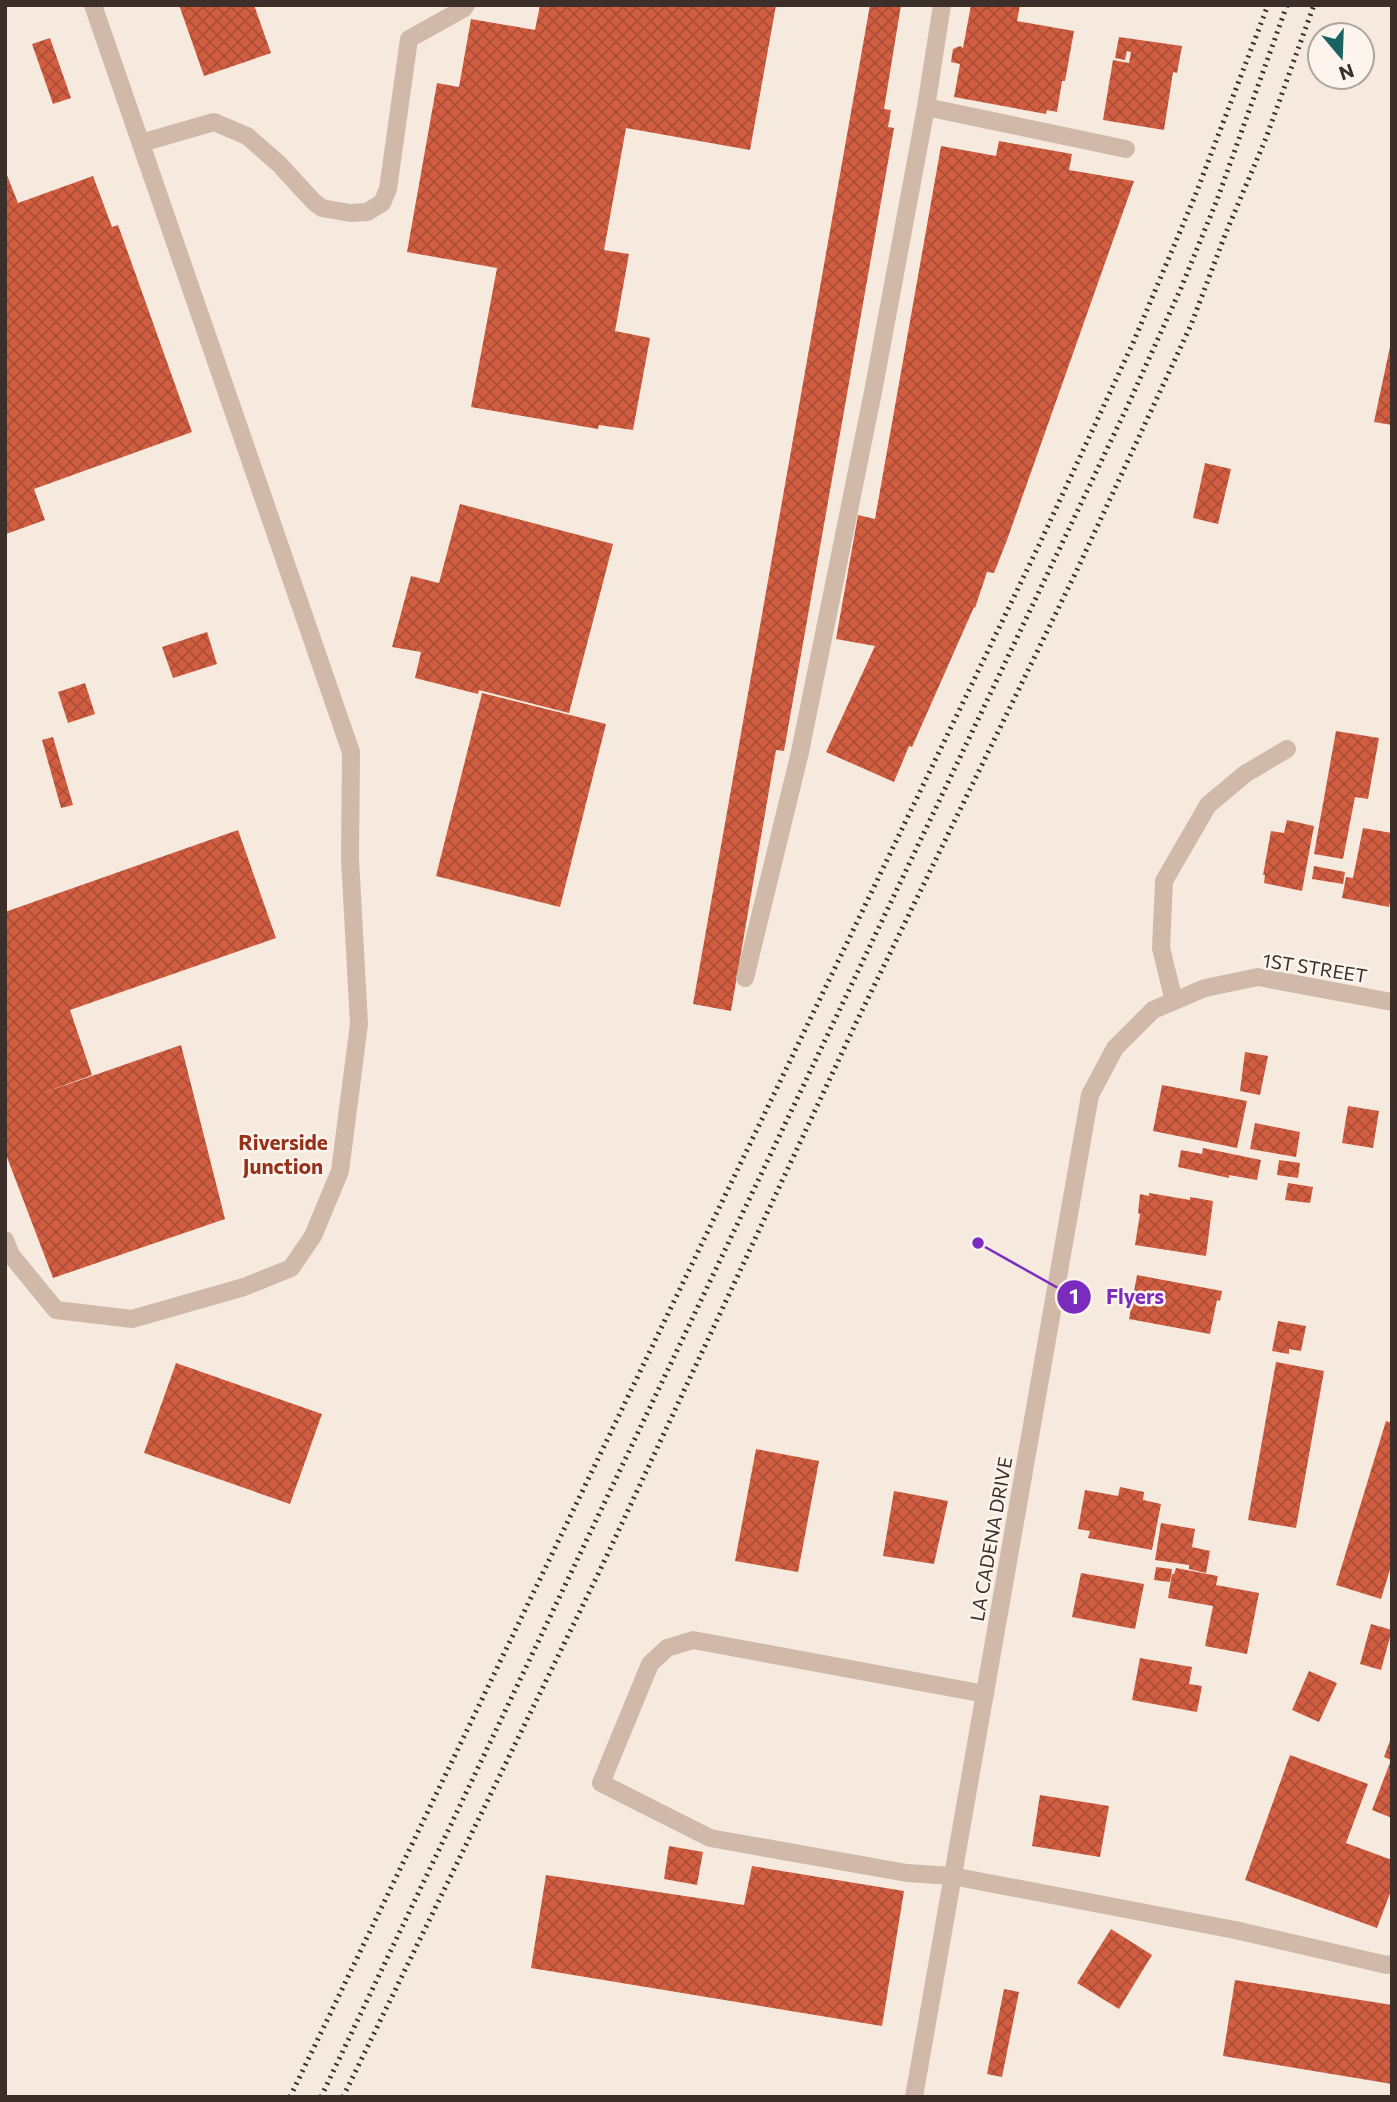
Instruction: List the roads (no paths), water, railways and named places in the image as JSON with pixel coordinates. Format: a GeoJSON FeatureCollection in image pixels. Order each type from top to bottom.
{"type":"FeatureCollection","features":[{"type":"Feature","properties":{"kind":"street"},"geometry":{"type":"LineString","coordinates":[[5,1240],[11,1255],[56,1310],[132,1319],[244,1287],[291,1268],[313,1236],[340,1171],[359,1024],[350,859],[351,752],[93,5]]}},
{"type":"Feature","properties":{"kind":"street"},"geometry":{"type":"LineString","coordinates":[[141,144],[214,122],[247,136],[322,208],[350,213],[367,212],[382,202],[388,189],[409,39],[466,5]]}},
{"type":"Feature","properties":{"kind":"street"},"geometry":{"type":"LineString","coordinates":[[746,978],[800,752],[873,392],[926,107],[942,5]]}},
{"type":"Feature","properties":{"kind":"street"},"geometry":{"type":"LineString","coordinates":[[926,107],[1126,149]]}},
{"type":"Feature","properties":{"kind":"street"},"geometry":{"type":"LineString","coordinates":[[1174,1001],[1161,948],[1164,881],[1208,805],[1245,774],[1287,749]]}},
{"type":"Feature","properties":{"kind":"street","name":"1ST STREET"},"geometry":{"type":"LineString","coordinates":[[1153,1010],[1205,988],[1258,977],[1392,1002]]}},
{"type":"Feature","properties":{"kind":"street","name":"LA CADENA DRIVE"},"geometry":{"type":"LineString","coordinates":[[914,2097],[1090,1095],[1115,1048],[1153,1010]]}},
{"type":"Feature","properties":{"kind":"street"},"geometry":{"type":"LineString","coordinates":[[985,1693],[693,1640],[667,1648],[650,1664],[601,1783],[710,1838],[907,1873],[952,1876],[1235,1930],[1392,1964]]}},
{"type":"Feature","properties":{"kind":"railway"},"geometry":{"type":"LineString","coordinates":[[290,2097],[1039,545],[1133,343],[1195,196],[1268,5]]}},
{"type":"Feature","properties":{"kind":"railway"},"geometry":{"type":"LineString","coordinates":[[321,2097],[1128,405],[1217,200],[1287,5]]}},
{"type":"Feature","properties":{"kind":"railway"},"geometry":{"type":"LineString","coordinates":[[343,2097],[602,1566],[855,1025],[1077,570],[1191,325],[1266,138],[1314,5]]}},
{"type":"Feature","properties":{"kind":"place","name":"Flyers"},"geometry":{"type":"Point","coordinates":[978,1243]}},
{"type":"Feature","properties":{"kind":"district","name":"Riverside Junction"},"geometry":{"type":"Point","coordinates":[283,1155]}}]}
